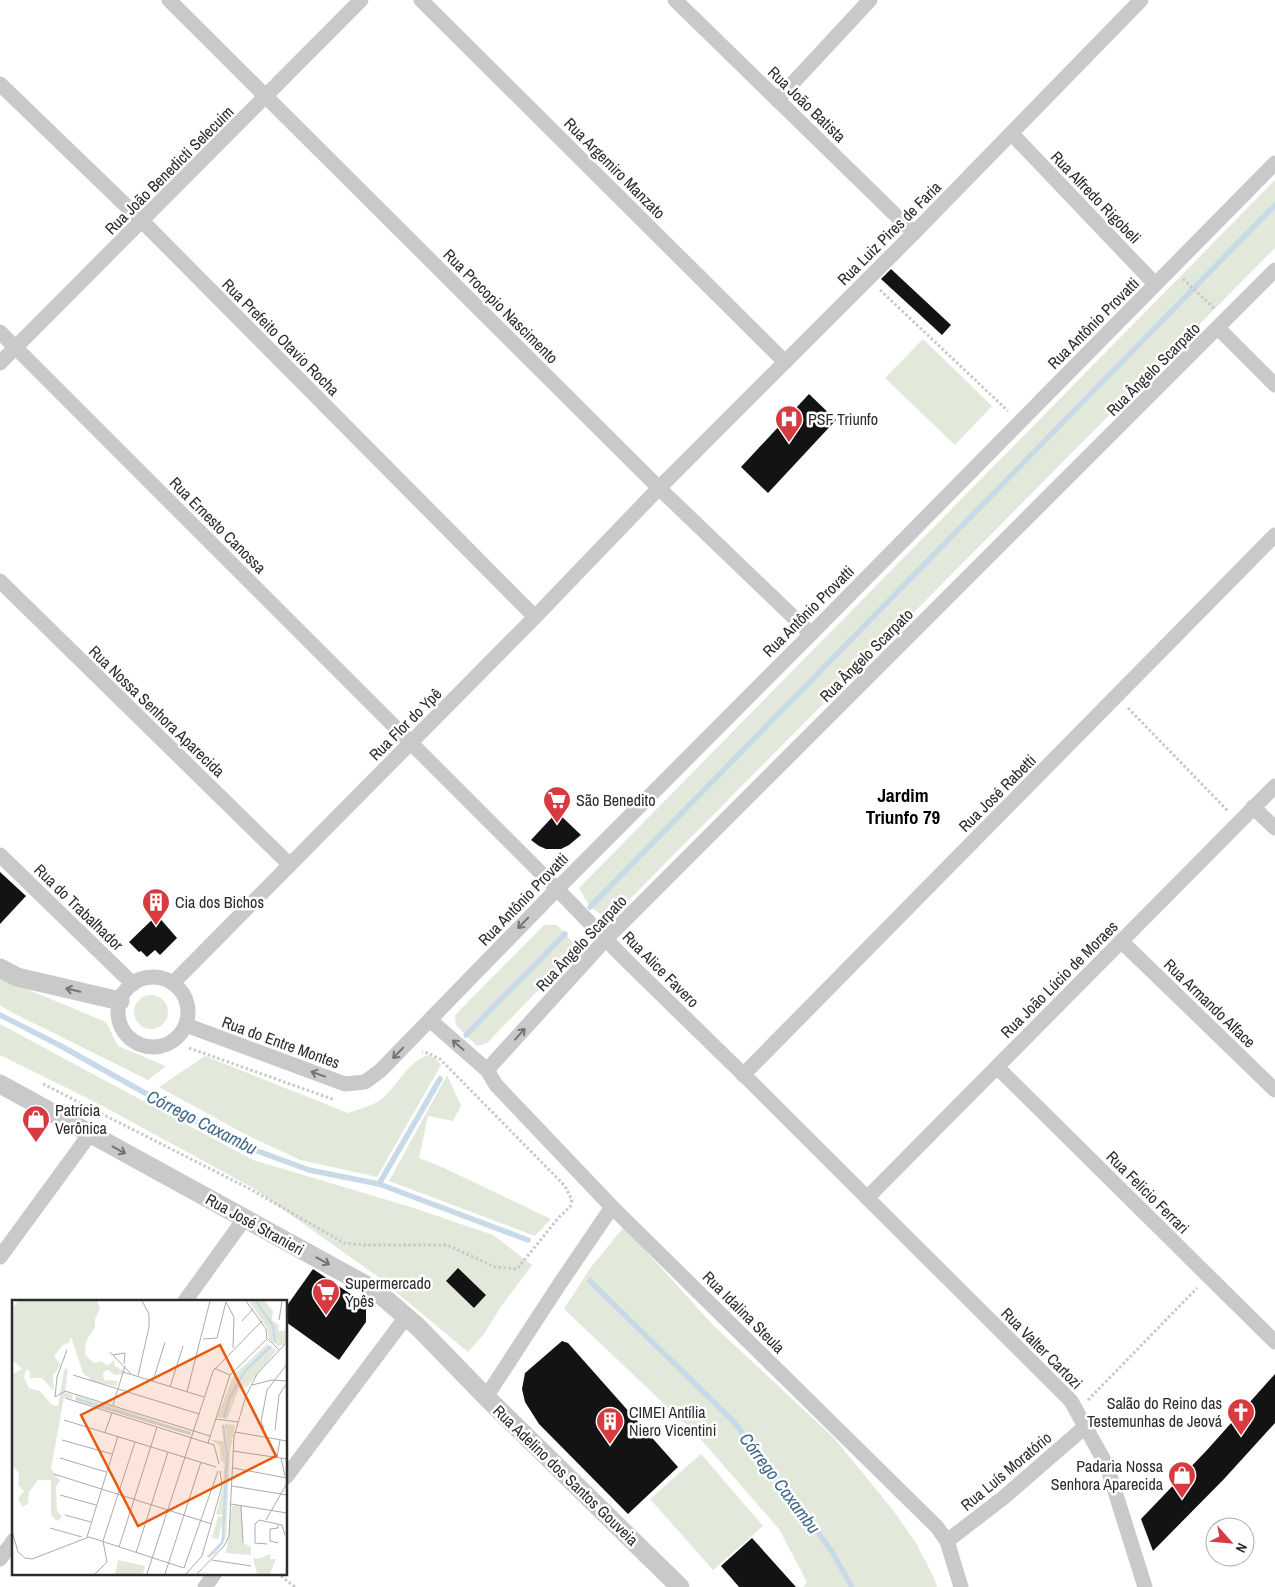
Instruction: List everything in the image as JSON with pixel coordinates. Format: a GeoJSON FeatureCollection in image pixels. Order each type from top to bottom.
{"type":"FeatureCollection","features":[{"type":"Feature","properties":{"kind":"street","name":"Rua Procopio Nascimento"},"geometry":{"type":"LineString","coordinates":[[169,0],[659,488],[811,634]]}},
{"type":"Feature","properties":{"kind":"street","name":"Rua João Benedicti Selecuim"},"geometry":{"type":"LineString","coordinates":[[0,363],[361,0]]}},
{"type":"Feature","properties":{"kind":"street","name":"Rua Argemiro Manzato"},"geometry":{"type":"LineString","coordinates":[[422,0],[784,362]]}},
{"type":"Feature","properties":{"kind":"street","name":"Rua João Batista"},"geometry":{"type":"LineString","coordinates":[[675,0],[914,233]]}},
{"type":"Feature","properties":{"kind":"street"},"geometry":{"type":"LineString","coordinates":[[777,100],[870,0]]}},
{"type":"Feature","properties":{"kind":"street","name":"Rua Luiz Pires de Faria"},"geometry":{"type":"LineString","coordinates":[[659,488],[1012,134],[1141,0]]}},
{"type":"Feature","properties":{"kind":"street","name":"Rua Prefeito Otavio Rocha"},"geometry":{"type":"LineString","coordinates":[[0,84],[142,221],[536,618]]}},
{"type":"Feature","properties":{"kind":"street","name":"Rua Alfredo Rigobeli"},"geometry":{"type":"LineString","coordinates":[[1012,134],[1155,284]]}},
{"type":"Feature","properties":{"kind":"street","name":"Rua Antônio Provatti"},"geometry":{"type":"LineString","coordinates":[[365,1082],[381,1070],[557,888],[811,634],[1275,163]]}},
{"type":"Feature","properties":{"kind":"street","name":"Rua Ângelo Scarpato"},"geometry":{"type":"LineString","coordinates":[[487,1070],[606,940],[1275,270]]}},
{"type":"Feature","properties":{"kind":"street"},"geometry":{"type":"LineString","coordinates":[[1218,328],[1275,385]]}},
{"type":"Feature","properties":{"kind":"street","name":"Rua Ernesto Canossa"},"geometry":{"type":"LineString","coordinates":[[0,332],[411,743]]}},
{"type":"Feature","properties":{"kind":"street","name":"Rua Flor do Ypê"},"geometry":{"type":"LineString","coordinates":[[173,983],[536,618],[659,488]]}},
{"type":"Feature","properties":{"kind":"street","name":"Rua José Rabetti"},"geometry":{"type":"LineString","coordinates":[[743,1074],[1275,535]]}},
{"type":"Feature","properties":{"kind":"street","name":"Rua Nossa Senhora Aparecida"},"geometry":{"type":"LineString","coordinates":[[0,581],[290,865]]}},
{"type":"Feature","properties":{"kind":"street","name":"Rua Alice Favero"},"geometry":{"type":"LineString","coordinates":[[411,743],[557,888],[606,940],[867,1198]]}},
{"type":"Feature","properties":{"kind":"street","name":"Rua João Lúcio de Moraes"},"geometry":{"type":"LineString","coordinates":[[867,1198],[1275,786]]}},
{"type":"Feature","properties":{"kind":"street"},"geometry":{"type":"LineString","coordinates":[[1254,807],[1275,828]]}},
{"type":"Feature","properties":{"kind":"street","name":"Rua do Trabalhador"},"geometry":{"type":"LineString","coordinates":[[0,855],[133,984]]}},
{"type":"Feature","properties":{"kind":"street","name":"Rua Armando Alface"},"geometry":{"type":"LineString","coordinates":[[1121,941],[1275,1090]]}},
{"type":"Feature","properties":{"kind":"street"},"geometry":{"type":"LineString","coordinates":[[0,968],[17,977],[120,1001]]}},
{"type":"Feature","properties":{"kind":"street"},"geometry":{"type":"LineString","coordinates":[[163,978],[173,983],[185,997],[188,1006],[186,1025],[180,1034],[172,1042],[162,1046],[141,1045],[132,1040],[124,1032],[118,1012],[120,1001],[125,992],[142,979],[163,978]]}},
{"type":"Feature","properties":{"kind":"street","name":"Rua Idalina Steula"},"geometry":{"type":"LineString","coordinates":[[430,1020],[487,1070],[496,1085],[612,1207],[937,1527],[947,1541],[961,1587]]}},
{"type":"Feature","properties":{"kind":"street","name":"Rua do Entre Montes"},"geometry":{"type":"LineString","coordinates":[[186,1025],[345,1084],[365,1082]]}},
{"type":"Feature","properties":{"kind":"street","name":"Rua Felicio Ferrari"},"geometry":{"type":"LineString","coordinates":[[997,1067],[1275,1342]]}},
{"type":"Feature","properties":{"kind":"street","name":"Rua José Stranieri"},"geometry":{"type":"LineString","coordinates":[[0,1084],[375,1290],[418,1327],[486,1397]]}},
{"type":"Feature","properties":{"kind":"street"},"geometry":{"type":"LineString","coordinates":[[0,1257],[90,1134]]}},
{"type":"Feature","properties":{"kind":"street","name":"Rua Valter Cartozi"},"geometry":{"type":"LineString","coordinates":[[867,1198],[1064,1394],[1078,1411],[1107,1466],[1145,1587]]}},
{"type":"Feature","properties":{"kind":"street","name":"Rua Adelino dos Santos Gouveia"},"geometry":{"type":"LineString","coordinates":[[612,1207],[558,1285],[486,1397],[680,1587]]}},
{"type":"Feature","properties":{"kind":"street"},"geometry":{"type":"LineString","coordinates":[[187,1300],[245,1218]]}},
{"type":"Feature","properties":{"kind":"street"},"geometry":{"type":"LineString","coordinates":[[288,1474],[406,1317]]}},
{"type":"Feature","properties":{"kind":"street","name":"Rua Luís Moratório"},"geometry":{"type":"LineString","coordinates":[[947,1541],[1004,1498],[1086,1426]]}},
{"type":"Feature","properties":{"kind":"street"},"geometry":{"type":"LineString","coordinates":[[0,1559],[12,1543]]}},
{"type":"Feature","properties":{"kind":"street"},"geometry":{"type":"LineString","coordinates":[[205,1587],[214,1574]]}},
{"type":"Feature","properties":{"kind":"path"},"geometry":{"type":"LineString","coordinates":[[1184,280],[1203,297]]}},
{"type":"Feature","properties":{"kind":"path"},"geometry":{"type":"LineString","coordinates":[[874,284],[1019,422]]}},
{"type":"Feature","properties":{"kind":"path"},"geometry":{"type":"LineString","coordinates":[[1116,696],[1238,822]]}},
{"type":"Feature","properties":{"kind":"path"},"geometry":{"type":"LineString","coordinates":[[189,1048],[339,1102]]}},
{"type":"Feature","properties":{"kind":"path"},"geometry":{"type":"LineString","coordinates":[[34,1080],[250,1189],[344,1243],[364,1245],[447,1245],[495,1267],[517,1269],[560,1216],[570,1207],[572,1200],[565,1186],[440,1059],[428,1052],[422,1052],[416,1056]]}},
{"type":"Feature","properties":{"kind":"path"},"geometry":{"type":"LineString","coordinates":[[1078,1411],[1209,1276]]}},
{"type":"Feature","properties":{"kind":"path"},"geometry":{"type":"LineString","coordinates":[[278,1574],[295,1587]]}},
{"type":"Feature","properties":{"kind":"shaded area"},"geometry":{"type":"Polygon","coordinates":[[[1275,180],[1275,248],[609,920],[590,907],[579,888],[1275,180]]]}},
{"type":"Feature","properties":{"kind":"shaded area"},"geometry":{"type":"Polygon","coordinates":[[[923,339],[992,406],[955,445],[885,378],[923,339]]]}},
{"type":"Feature","properties":{"kind":"shaded area"},"geometry":{"type":"Polygon","coordinates":[[[544,925],[557,925],[574,944],[573,954],[487,1043],[477,1046],[456,1025],[455,1015],[544,925]]]}},
{"type":"Feature","properties":{"kind":"shaded area"},"geometry":{"type":"Polygon","coordinates":[[[0,978],[106,1022],[118,1046],[166,1066],[148,1080],[11,1012],[0,1005],[0,978]]]}},
{"type":"Feature","properties":{"kind":"shaded area"},"geometry":{"type":"Polygon","coordinates":[[[151,995],[158,996],[163,1000],[167,1005],[167,1019],[163,1024],[158,1028],[151,1029],[144,1028],[139,1024],[135,1019],[134,1012],[135,1005],[139,1000],[144,996],[151,995]]]}},
{"type":"Feature","properties":{"kind":"shaded area"},"geometry":{"type":"Polygon","coordinates":[[[0,1024],[253,1160],[414,1208],[493,1235],[532,1265],[500,1308],[484,1334],[468,1352],[377,1276],[253,1188],[99,1104],[0,1055],[0,1024]]]}},
{"type":"Feature","properties":{"kind":"shaded area"},"geometry":{"type":"Polygon","coordinates":[[[428,1055],[436,1059],[441,1065],[377,1177],[300,1160],[243,1133],[159,1087],[205,1056],[348,1113],[381,1100],[409,1068],[428,1055]]]}},
{"type":"Feature","properties":{"kind":"shaded area"},"geometry":{"type":"Polygon","coordinates":[[[447,1075],[461,1106],[453,1121],[428,1116],[419,1158],[551,1219],[535,1236],[389,1181],[447,1075]]]}},
{"type":"Feature","properties":{"kind":"shaded area"},"geometry":{"type":"Polygon","coordinates":[[[624,1227],[713,1325],[834,1438],[893,1510],[916,1543],[937,1587],[803,1587],[807,1582],[779,1529],[697,1435],[564,1309],[591,1267],[624,1227]]]}},
{"type":"Feature","properties":{"kind":"shaded area"},"geometry":{"type":"Polygon","coordinates":[[[701,1454],[763,1526],[713,1570],[650,1499],[701,1454]]]}},
{"type":"Feature","properties":{"kind":"building"},"geometry":{"type":"Polygon","coordinates":[[[891,269],[951,325],[942,335],[881,279],[891,269]]]}},
{"type":"Feature","properties":{"kind":"building","name":"PSF Triunfo"},"geometry":{"type":"Polygon","coordinates":[[[809,394],[836,420],[768,493],[741,467],[809,394]]]}},
{"type":"Feature","properties":{"kind":"building","name":"São Benedito"},"geometry":{"type":"Polygon","coordinates":[[[557,812],[581,835],[561,849],[546,849],[531,840],[557,812]]]}},
{"type":"Feature","properties":{"kind":"building"},"geometry":{"type":"Polygon","coordinates":[[[0,872],[26,896],[0,924],[0,872]]]}},
{"type":"Feature","properties":{"kind":"building","name":"Cia dos Bichos"},"geometry":{"type":"Polygon","coordinates":[[[157,915],[177,938],[160,955],[155,950],[147,957],[129,942],[157,915]]]}},
{"type":"Feature","properties":{"kind":"building"},"geometry":{"type":"Polygon","coordinates":[[[458,1268],[486,1295],[474,1308],[446,1281],[458,1268]]]}},
{"type":"Feature","properties":{"kind":"building","name":"Supermercado Ypês"},"geometry":{"type":"Polygon","coordinates":[[[313,1269],[361,1301],[366,1310],[366,1322],[339,1360],[288,1323],[288,1304],[313,1269]]]}},
{"type":"Feature","properties":{"kind":"building","name":"CIMEI Antília Niero Vicentini"},"geometry":{"type":"Polygon","coordinates":[[[562,1341],[568,1343],[678,1467],[628,1514],[539,1424],[525,1402],[522,1389],[525,1373],[562,1341]]]}},
{"type":"Feature","properties":{"kind":"building"},"geometry":{"type":"Polygon","coordinates":[[[1275,1374],[1275,1423],[1224,1479],[1153,1551],[1141,1519],[1207,1450],[1275,1374]]]}},
{"type":"Feature","properties":{"kind":"building"},"geometry":{"type":"Polygon","coordinates":[[[752,1538],[796,1587],[739,1587],[721,1566],[752,1538]]]}},
{"type":"Feature","properties":{"kind":"waterway"},"geometry":{"type":"LineString","coordinates":[[590,907],[1275,205]]}},
{"type":"Feature","properties":{"kind":"waterway"},"geometry":{"type":"LineString","coordinates":[[466,1035],[565,934]]}},
{"type":"Feature","properties":{"kind":"waterway","name":"Córrego Caxambu"},"geometry":{"type":"LineString","coordinates":[[0,1015],[59,1045],[233,1142],[309,1170],[379,1184],[528,1240]]}},
{"type":"Feature","properties":{"kind":"waterway"},"geometry":{"type":"LineString","coordinates":[[379,1184],[440,1079]]}},
{"type":"Feature","properties":{"kind":"waterway","name":"Córrego Caxambu"},"geometry":{"type":"LineString","coordinates":[[590,1281],[734,1422],[831,1550],[852,1587]]}},
{"type":"Feature","properties":{"kind":"place","name":"PSF Triunfo"},"geometry":{"type":"Point","coordinates":[789,443]}},
{"type":"Feature","properties":{"kind":"place","name":"São Benedito"},"geometry":{"type":"Point","coordinates":[557,824]}},
{"type":"Feature","properties":{"kind":"place","name":"Cia dos Bichos"},"geometry":{"type":"Point","coordinates":[156,926]}},
{"type":"Feature","properties":{"kind":"place","name":"Patrícia Verônica"},"geometry":{"type":"Point","coordinates":[36,1143]}},
{"type":"Feature","properties":{"kind":"place","name":"Supermercado Ypês"},"geometry":{"type":"Point","coordinates":[326,1316]}},
{"type":"Feature","properties":{"kind":"place","name":"Salão do Reino das Testemunhas de Jeová"},"geometry":{"type":"Point","coordinates":[1241,1436]}},
{"type":"Feature","properties":{"kind":"place","name":"CIMEI Antília Niero Vicentini"},"geometry":{"type":"Point","coordinates":[610,1445]}},
{"type":"Feature","properties":{"kind":"place","name":"Padaria Nossa Senhora Aparecida"},"geometry":{"type":"Point","coordinates":[1182,1499]}},
{"type":"Feature","properties":{"kind":"district","name":"Jardim Triunfo 79"},"geometry":{"type":"Point","coordinates":[903,806]}}]}
